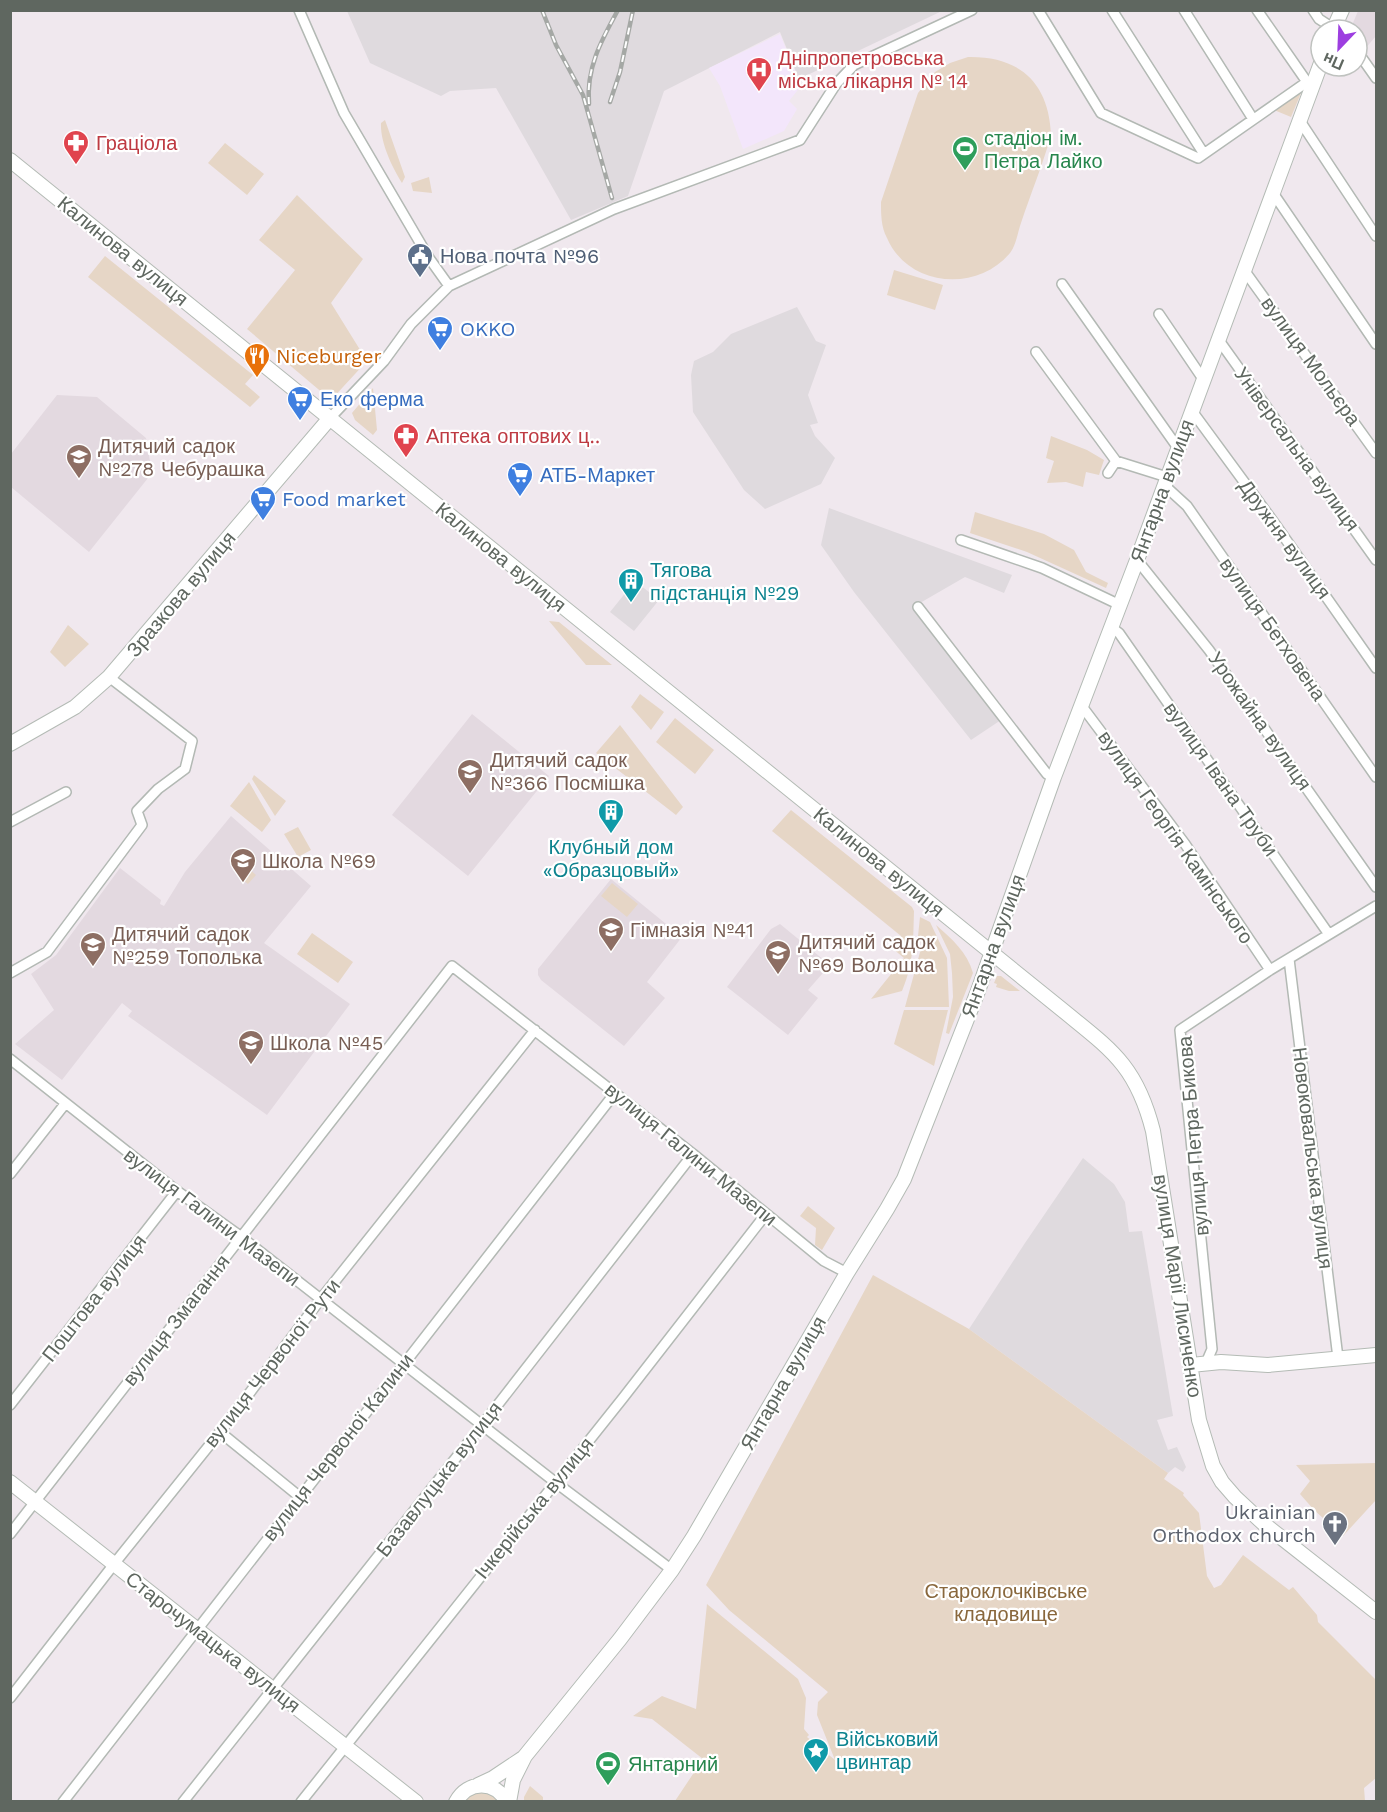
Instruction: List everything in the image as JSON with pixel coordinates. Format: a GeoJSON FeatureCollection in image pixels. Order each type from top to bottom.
{"type":"FeatureCollection","features":[{"type":"Feature","properties":{"kind":"main road","name":"Янтарна вулиця"},"geometry":{"type":"LineString","coordinates":[[508,1802],[513,1780],[525,1756],[620,1639],[672,1570],[723,1488],[904,1179],[992,953],[1054,777],[1300,121],[1313,78]]}},
{"type":"Feature","properties":{"kind":"main road","name":"Калинова вулиця"},"geometry":{"type":"LineString","coordinates":[[10,160],[992,953]]}},
{"type":"Feature","properties":{"kind":"main road","name":"Зразкова вулиця"},"geometry":{"type":"LineString","coordinates":[[10,744],[75,707],[109,677],[330,418]]}},
{"type":"Feature","properties":{"kind":"main road","name":"вулиця Марії Лисиченко"},"geometry":{"type":"LineString","coordinates":[[992,953],[1102,1042],[1122,1062],[1138,1083],[1154,1131],[1202,1434],[1213,1466],[1222,1482],[1264,1524],[1377,1612]]}},
{"type":"Feature","properties":{"kind":"main road"},"geometry":{"type":"LineString","coordinates":[[1191,1365],[1206,1363],[1268,1365],[1377,1355]]}},
{"type":"Feature","properties":{"kind":"main road","name":"Старочумацька вулиця"},"geometry":{"type":"LineString","coordinates":[[10,1482],[416,1802]]}},
{"type":"Feature","properties":{"kind":"main road","name":"Янтарна вулиця"},"geometry":{"type":"LineString","coordinates":[[478,1785],[493,1778],[525,1756]]}},
{"type":"Feature","properties":{"kind":"main road"},"geometry":{"type":"LineString","coordinates":[[447,1802],[478,1785],[491,1786],[508,1802]]}},
{"type":"Feature","properties":{"kind":"street"},"geometry":{"type":"LineString","coordinates":[[299,10],[344,113],[429,258],[448,286]]}},
{"type":"Feature","properties":{"kind":"street"},"geometry":{"type":"LineString","coordinates":[[330,418],[384,361],[411,324],[448,286],[614,209],[800,140],[836,84],[854,65],[972,10]]}},
{"type":"Feature","properties":{"kind":"street"},"geometry":{"type":"LineString","coordinates":[[1038,10],[1101,113],[1201,156]]}},
{"type":"Feature","properties":{"kind":"street"},"geometry":{"type":"LineString","coordinates":[[1112,10],[1201,156]]}},
{"type":"Feature","properties":{"kind":"street"},"geometry":{"type":"LineString","coordinates":[[1185,10],[1253,119]]}},
{"type":"Feature","properties":{"kind":"street"},"geometry":{"type":"LineString","coordinates":[[1201,156],[1253,119],[1310,83],[1257,10]]}},
{"type":"Feature","properties":{"kind":"street"},"geometry":{"type":"LineString","coordinates":[[1300,121],[1377,236]]}},
{"type":"Feature","properties":{"kind":"street"},"geometry":{"type":"LineString","coordinates":[[1273,194],[1377,344]]}},
{"type":"Feature","properties":{"kind":"street","name":"вулиця Мольєра"},"geometry":{"type":"LineString","coordinates":[[1245,270],[1377,453]]}},
{"type":"Feature","properties":{"kind":"street"},"geometry":{"type":"LineString","coordinates":[[1062,284],[1178,448]]}},
{"type":"Feature","properties":{"kind":"street"},"geometry":{"type":"LineString","coordinates":[[1158,314],[1203,379]]}},
{"type":"Feature","properties":{"kind":"street","name":"Універсальна вулиця"},"geometry":{"type":"LineString","coordinates":[[1218,339],[1377,560]]}},
{"type":"Feature","properties":{"kind":"street"},"geometry":{"type":"LineString","coordinates":[[1036,352],[1116,461],[1166,481]]}},
{"type":"Feature","properties":{"kind":"street","name":"Дружня вулиця"},"geometry":{"type":"LineString","coordinates":[[1192,411],[1377,668]]}},
{"type":"Feature","properties":{"kind":"street"},"geometry":{"type":"LineString","coordinates":[[1108,473],[1116,461]]}},
{"type":"Feature","properties":{"kind":"street","name":"вулиця Бетховена"},"geometry":{"type":"LineString","coordinates":[[1166,481],[1187,506],[1377,777]]}},
{"type":"Feature","properties":{"kind":"street"},"geometry":{"type":"LineString","coordinates":[[961,540],[1042,568],[1120,605]]}},
{"type":"Feature","properties":{"kind":"street","name":"Урожайна вулиця"},"geometry":{"type":"LineString","coordinates":[[1137,560],[1209,650],[1377,887]]}},
{"type":"Feature","properties":{"kind":"street"},"geometry":{"type":"LineString","coordinates":[[918,607],[1047,774],[1054,777]]}},
{"type":"Feature","properties":{"kind":"street","name":"вулиця Івана Труби"},"geometry":{"type":"LineString","coordinates":[[1111,627],[1119,633],[1328,933]]}},
{"type":"Feature","properties":{"kind":"street"},"geometry":{"type":"LineString","coordinates":[[10,974],[47,952],[142,825],[137,811],[158,789],[184,769],[192,741],[109,677]]}},
{"type":"Feature","properties":{"kind":"street","name":"вулиця Георгія Камінського"},"geometry":{"type":"LineString","coordinates":[[1081,705],[1185,844],[1270,970]]}},
{"type":"Feature","properties":{"kind":"street"},"geometry":{"type":"LineString","coordinates":[[10,822],[66,792]]}},
{"type":"Feature","properties":{"kind":"street","name":"вулиця Петра Бикова"},"geometry":{"type":"LineString","coordinates":[[1206,1363],[1212,1349],[1180,1030],[1328,933],[1377,906]]}},
{"type":"Feature","properties":{"kind":"street","name":"Новоковальська вулиця"},"geometry":{"type":"LineString","coordinates":[[1288,959],[1338,1358]]}},
{"type":"Feature","properties":{"kind":"street","name":"вулиця Галини Мазепи"},"geometry":{"type":"LineString","coordinates":[[452,966],[693,1154],[828,1264],[847,1273]]}},
{"type":"Feature","properties":{"kind":"street","name":"вулиця Змагання"},"geometry":{"type":"LineString","coordinates":[[10,1534],[452,966]]}},
{"type":"Feature","properties":{"kind":"street","name":"вулиця Червоної Рути"},"geometry":{"type":"LineString","coordinates":[[10,1698],[220,1432],[320,1300],[535,1030]]}},
{"type":"Feature","properties":{"kind":"street","name":"вулиця Галини Мазепи"},"geometry":{"type":"LineString","coordinates":[[10,1059],[177,1191],[240,1236],[555,1482],[672,1570]]}},
{"type":"Feature","properties":{"kind":"street","name":"вулиця Червоної Калини"},"geometry":{"type":"LineString","coordinates":[[63,1802],[615,1093]]}},
{"type":"Feature","properties":{"kind":"street"},"geometry":{"type":"LineString","coordinates":[[10,1174],[65,1104]]}},
{"type":"Feature","properties":{"kind":"street","name":"Базавлуцька вулиця"},"geometry":{"type":"LineString","coordinates":[[183,1802],[693,1154]]}},
{"type":"Feature","properties":{"kind":"street","name":"Поштова вулиця"},"geometry":{"type":"LineString","coordinates":[[10,1405],[177,1191]]}},
{"type":"Feature","properties":{"kind":"street","name":"Ічкерійська вулиця"},"geometry":{"type":"LineString","coordinates":[[301,1802],[766,1214]]}},
{"type":"Feature","properties":{"kind":"street"},"geometry":{"type":"LineString","coordinates":[[220,1432],[300,1497]]}},
{"type":"Feature","properties":{"kind":"shaded area"},"geometry":{"type":"Polygon","coordinates":[[[347,11],[942,11],[799,79],[780,32],[664,91],[628,196],[571,220],[496,88],[450,91],[441,96],[370,63],[347,11]]]}},
{"type":"Feature","properties":{"kind":"shaded area"},"geometry":{"type":"Polygon","coordinates":[[[1358,11],[1376,11],[1376,36],[1369,44],[1369,18],[1355,18],[1358,11]]]}},
{"type":"Feature","properties":{"kind":"shaded area","name":"Дніпропетровська міська лікарня № 14"},"geometry":{"type":"Polygon","coordinates":[[[780,34],[801,86],[789,101],[797,109],[784,131],[743,149],[720,86],[709,68],[780,34]]]}},
{"type":"Feature","properties":{"kind":"shaded area"},"geometry":{"type":"Polygon","coordinates":[[[797,307],[816,341],[826,345],[808,395],[818,423],[810,425],[815,436],[835,458],[821,484],[765,509],[744,490],[693,412],[691,375],[694,361],[713,352],[731,334],[797,307]]]}},
{"type":"Feature","properties":{"kind":"shaded area","name":"Дитячий садок №278 Чебурашка"},"geometry":{"type":"Polygon","coordinates":[[[57,395],[97,397],[146,438],[152,473],[89,552],[11,487],[11,454],[57,395]]]}},
{"type":"Feature","properties":{"kind":"shaded area"},"geometry":{"type":"Polygon","coordinates":[[[829,508],[1012,575],[1004,593],[965,577],[913,607],[1001,720],[971,740],[854,592],[821,545],[829,508]]]}},
{"type":"Feature","properties":{"kind":"shaded area"},"geometry":{"type":"Polygon","coordinates":[[[635,581],[659,600],[634,631],[610,612],[635,581]]]}},
{"type":"Feature","properties":{"kind":"shaded area","name":"Дитячий садок №366 Посмішка"},"geometry":{"type":"Polygon","coordinates":[[[472,714],[549,776],[468,876],[392,815],[472,714]]]}},
{"type":"Feature","properties":{"kind":"shaded area"},"geometry":{"type":"Polygon","coordinates":[[[231,816],[311,886],[264,943],[350,1004],[267,1115],[128,1016],[132,1011],[122,1003],[62,1080],[15,1044],[54,1010],[31,974],[56,955],[120,868],[161,900],[160,904],[164,906],[185,872],[231,816]]]}},
{"type":"Feature","properties":{"kind":"shaded area","name":"Гімназія №41"},"geometry":{"type":"Polygon","coordinates":[[[611,879],[682,937],[647,982],[665,998],[624,1046],[541,980],[538,975],[538,969],[611,879]]]}},
{"type":"Feature","properties":{"kind":"shaded area","name":"Дитячий садок №69 Волошка"},"geometry":{"type":"Polygon","coordinates":[[[780,924],[830,965],[808,990],[818,998],[788,1035],[727,987],[771,929],[780,924]]]}},
{"type":"Feature","properties":{"kind":"shaded area"},"geometry":{"type":"Polygon","coordinates":[[[1083,1158],[1114,1184],[1125,1202],[1129,1232],[1142,1231],[1173,1416],[1157,1420],[1168,1450],[1177,1447],[1186,1467],[1183,1472],[1175,1467],[1168,1473],[969,1329],[1083,1158]]]}},
{"type":"Feature","properties":{"kind":"green space","name":"стадіон ім. Петра Лайко"},"geometry":{"type":"Polygon","coordinates":[[[968,57],[1003,61],[1028,76],[1038,87],[1044,101],[1051,135],[1010,253],[996,266],[980,274],[962,279],[944,279],[926,275],[910,267],[897,254],[884,229],[881,202],[918,93],[935,72],[950,63],[968,57]]]}},
{"type":"Feature","properties":{"kind":"green space"},"geometry":{"type":"Polygon","coordinates":[[[1298,92],[1301,93],[1291,117],[1274,110],[1298,92]]]}},
{"type":"Feature","properties":{"kind":"green space"},"geometry":{"type":"Polygon","coordinates":[[[385,120],[405,177],[402,183],[385,146],[381,123],[385,120]]]}},
{"type":"Feature","properties":{"kind":"green space"},"geometry":{"type":"Polygon","coordinates":[[[225,143],[264,174],[247,195],[208,163],[225,143]]]}},
{"type":"Feature","properties":{"kind":"green space"},"geometry":{"type":"Polygon","coordinates":[[[429,177],[432,193],[413,191],[411,183],[429,177]]]}},
{"type":"Feature","properties":{"kind":"green space"},"geometry":{"type":"Polygon","coordinates":[[[297,195],[363,259],[331,303],[367,361],[331,400],[247,329],[295,270],[259,240],[297,195]]]}},
{"type":"Feature","properties":{"kind":"green space"},"geometry":{"type":"Polygon","coordinates":[[[105,256],[253,375],[245,384],[260,397],[250,407],[88,277],[105,256]]]}},
{"type":"Feature","properties":{"kind":"green space"},"geometry":{"type":"Polygon","coordinates":[[[894,270],[943,285],[935,310],[887,295],[894,270]]]}},
{"type":"Feature","properties":{"kind":"green space"},"geometry":{"type":"Polygon","coordinates":[[[373,388],[377,430],[373,435],[355,420],[352,413],[373,388]]]}},
{"type":"Feature","properties":{"kind":"green space"},"geometry":{"type":"Polygon","coordinates":[[[1051,436],[1087,450],[1104,460],[1099,475],[1086,472],[1083,487],[1066,482],[1047,483],[1054,461],[1046,458],[1051,436]]]}},
{"type":"Feature","properties":{"kind":"green space"},"geometry":{"type":"Polygon","coordinates":[[[975,512],[1044,534],[1074,550],[1086,572],[1108,583],[1106,588],[1027,552],[970,533],[975,512]]]}},
{"type":"Feature","properties":{"kind":"green space"},"geometry":{"type":"Polygon","coordinates":[[[549,621],[559,622],[612,665],[586,665],[549,621]]]}},
{"type":"Feature","properties":{"kind":"green space"},"geometry":{"type":"Polygon","coordinates":[[[68,625],[89,644],[65,667],[50,652],[68,625]]]}},
{"type":"Feature","properties":{"kind":"green space"},"geometry":{"type":"Polygon","coordinates":[[[640,694],[664,712],[651,730],[631,707],[640,694]]]}},
{"type":"Feature","properties":{"kind":"green space"},"geometry":{"type":"Polygon","coordinates":[[[675,718],[714,750],[695,774],[656,742],[675,718]]]}},
{"type":"Feature","properties":{"kind":"green space"},"geometry":{"type":"Polygon","coordinates":[[[620,725],[683,807],[676,815],[596,753],[620,725]]]}},
{"type":"Feature","properties":{"kind":"green space"},"geometry":{"type":"Polygon","coordinates":[[[254,775],[286,801],[275,816],[252,779],[254,775]]]}},
{"type":"Feature","properties":{"kind":"green space"},"geometry":{"type":"Polygon","coordinates":[[[249,782],[271,820],[262,832],[230,806],[249,782]]]}},
{"type":"Feature","properties":{"kind":"green space"},"geometry":{"type":"Polygon","coordinates":[[[791,810],[912,907],[914,911],[912,952],[909,971],[902,991],[871,999],[904,958],[892,948],[901,936],[772,831],[791,810]]]}},
{"type":"Feature","properties":{"kind":"green space"},"geometry":{"type":"Polygon","coordinates":[[[298,827],[311,850],[298,857],[284,834],[298,827]]]}},
{"type":"Feature","properties":{"kind":"green space"},"geometry":{"type":"Polygon","coordinates":[[[247,867],[256,875],[248,884],[239,877],[247,867]]]}},
{"type":"Feature","properties":{"kind":"green space"},"geometry":{"type":"Polygon","coordinates":[[[612,883],[638,904],[627,917],[601,896],[612,883]]]}},
{"type":"Feature","properties":{"kind":"green space"},"geometry":{"type":"Polygon","coordinates":[[[920,917],[930,922],[947,958],[949,1007],[905,1007],[922,945],[918,936],[920,917]]]}},
{"type":"Feature","properties":{"kind":"green space"},"geometry":{"type":"Polygon","coordinates":[[[936,925],[963,952],[973,973],[949,1034],[946,1033],[953,997],[950,954],[936,925]]]}},
{"type":"Feature","properties":{"kind":"green space"},"geometry":{"type":"Polygon","coordinates":[[[312,933],[353,962],[338,983],[297,954],[312,933]]]}},
{"type":"Feature","properties":{"kind":"green space"},"geometry":{"type":"Polygon","coordinates":[[[997,976],[1001,976],[1020,991],[1009,991],[996,987],[997,984],[994,983],[997,976]]]}},
{"type":"Feature","properties":{"kind":"green space"},"geometry":{"type":"Polygon","coordinates":[[[904,1010],[948,1010],[934,1066],[894,1044],[904,1010]]]}},
{"type":"Feature","properties":{"kind":"green space"},"geometry":{"type":"Polygon","coordinates":[[[808,1206],[835,1228],[822,1250],[815,1245],[816,1228],[800,1216],[808,1206]]]}},
{"type":"Feature","properties":{"kind":"green space","name":"Староклочківське кладовище"},"geometry":{"type":"Polygon","coordinates":[[[873,1275],[969,1329],[1168,1473],[1164,1479],[1184,1493],[1183,1495],[1199,1513],[1207,1576],[1214,1588],[1221,1585],[1243,1555],[1289,1590],[1293,1587],[1317,1615],[1318,1622],[1376,1680],[1376,1778],[1364,1788],[1365,1801],[675,1801],[703,1759],[652,1719],[633,1716],[662,1696],[696,1709],[707,1604],[798,1679],[806,1698],[804,1729],[809,1735],[807,1737],[835,1760],[817,1715],[818,1702],[828,1692],[729,1610],[706,1585],[873,1275]]]}},
{"type":"Feature","properties":{"kind":"green space"},"geometry":{"type":"Polygon","coordinates":[[[1376,1463],[1376,1500],[1343,1536],[1300,1494],[1310,1481],[1296,1465],[1376,1463]]]}},
{"type":"Feature","properties":{"kind":"green space"},"geometry":{"type":"Polygon","coordinates":[[[530,1786],[543,1797],[543,1801],[524,1801],[530,1786]]]}},
{"type":"Feature","properties":{"kind":"green space"},"geometry":{"type":"Polygon","coordinates":[[[486,1790],[501,1802],[461,1802],[465,1796],[486,1790]]]}},
{"type":"Feature","properties":{"kind":"railway"},"geometry":{"type":"LineString","coordinates":[[542,10],[556,45],[583,95],[612,198]]}},
{"type":"Feature","properties":{"kind":"railway"},"geometry":{"type":"LineString","coordinates":[[589,104],[592,67],[618,10]]}},
{"type":"Feature","properties":{"kind":"railway"},"geometry":{"type":"LineString","coordinates":[[610,102],[620,72],[633,10]]}},
{"type":"Feature","properties":{"kind":"place","name":"Дніпропетровська міська лікарня № 14"},"geometry":{"type":"Point","coordinates":[759,93]}},
{"type":"Feature","properties":{"kind":"place","name":"Граціола"},"geometry":{"type":"Point","coordinates":[76,166]}},
{"type":"Feature","properties":{"kind":"place","name":"стадіон ім. Петра Лайко"},"geometry":{"type":"Point","coordinates":[965,172]}},
{"type":"Feature","properties":{"kind":"place","name":"Нова почта №96"},"geometry":{"type":"Point","coordinates":[420,279]}},
{"type":"Feature","properties":{"kind":"place","name":"OKKO"},"geometry":{"type":"Point","coordinates":[440,352]}},
{"type":"Feature","properties":{"kind":"place","name":"Niceburger"},"geometry":{"type":"Point","coordinates":[257,379]}},
{"type":"Feature","properties":{"kind":"place","name":"Еко ферма"},"geometry":{"type":"Point","coordinates":[300,422]}},
{"type":"Feature","properties":{"kind":"place","name":"Аптека оптових ц‥"},"geometry":{"type":"Point","coordinates":[406,459]}},
{"type":"Feature","properties":{"kind":"place","name":"Дитячий садок №278 Чебурашка"},"geometry":{"type":"Point","coordinates":[79,480]}},
{"type":"Feature","properties":{"kind":"place","name":"АТБ-Маркет"},"geometry":{"type":"Point","coordinates":[520,498]}},
{"type":"Feature","properties":{"kind":"place","name":"Food market"},"geometry":{"type":"Point","coordinates":[263,522]}},
{"type":"Feature","properties":{"kind":"place","name":"Тягова пiдстанцiя №29"},"geometry":{"type":"Point","coordinates":[631,604]}},
{"type":"Feature","properties":{"kind":"place","name":"Дитячий садок №366 Посмішка"},"geometry":{"type":"Point","coordinates":[470,795]}},
{"type":"Feature","properties":{"kind":"place","name":"Клубный дом «Образцовый»"},"geometry":{"type":"Point","coordinates":[611,835]}},
{"type":"Feature","properties":{"kind":"place","name":"Школа №69"},"geometry":{"type":"Point","coordinates":[243,884]}},
{"type":"Feature","properties":{"kind":"place","name":"Гімназія №41"},"geometry":{"type":"Point","coordinates":[611,953]}},
{"type":"Feature","properties":{"kind":"place","name":"Дитячий садок №259 Тополька"},"geometry":{"type":"Point","coordinates":[93,968]}},
{"type":"Feature","properties":{"kind":"place","name":"Дитячий садок №69 Волошка"},"geometry":{"type":"Point","coordinates":[778,976]}},
{"type":"Feature","properties":{"kind":"place","name":"Школа №45"},"geometry":{"type":"Point","coordinates":[251,1066]}},
{"type":"Feature","properties":{"kind":"place","name":"Ukrainian Orthodox church"},"geometry":{"type":"Point","coordinates":[1335,1547]}},
{"type":"Feature","properties":{"kind":"place","name":"Військовий цвинтар"},"geometry":{"type":"Point","coordinates":[816,1774]}},
{"type":"Feature","properties":{"kind":"place","name":"Янтарний"},"geometry":{"type":"Point","coordinates":[608,1787]}}]}
